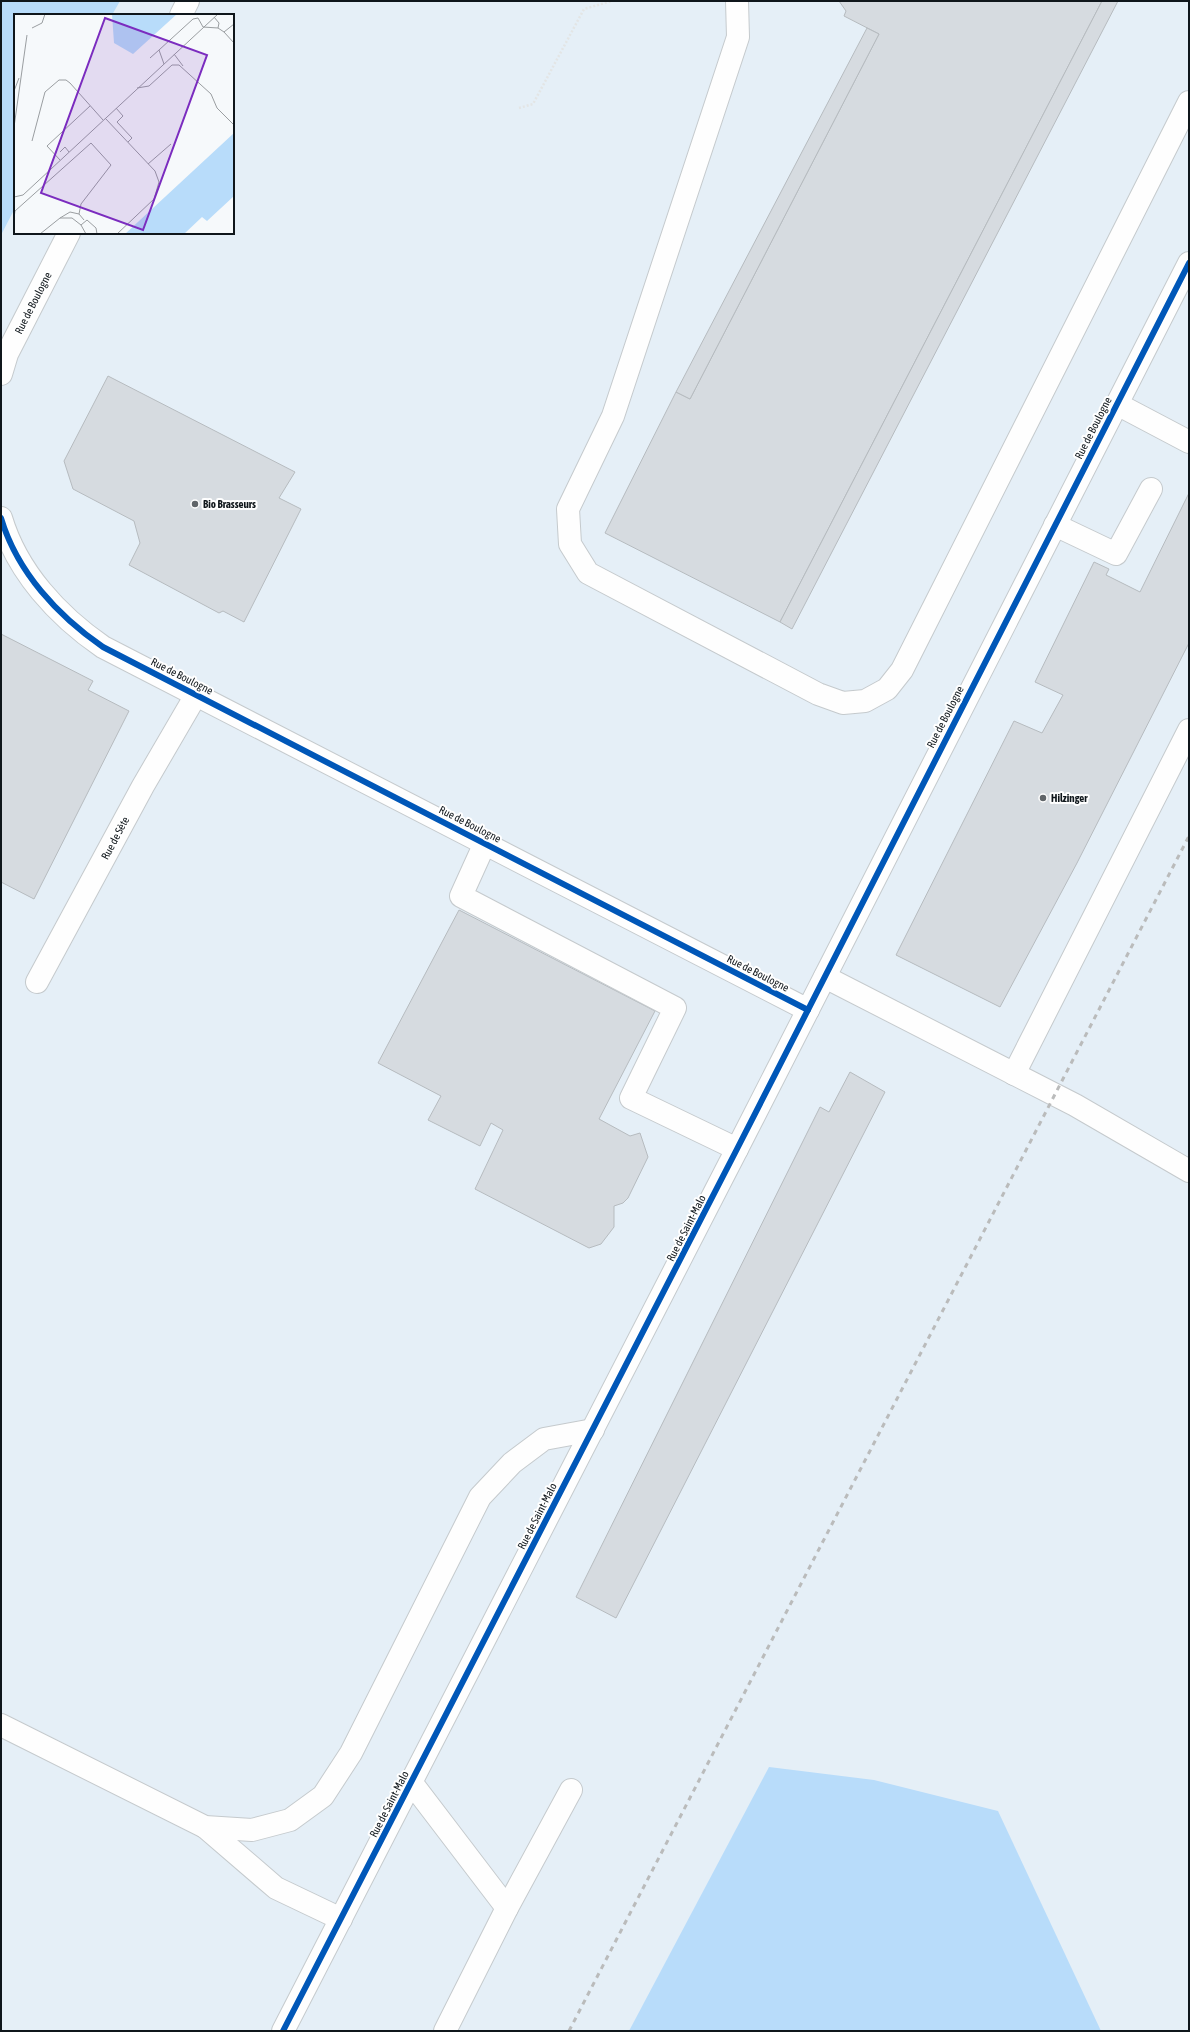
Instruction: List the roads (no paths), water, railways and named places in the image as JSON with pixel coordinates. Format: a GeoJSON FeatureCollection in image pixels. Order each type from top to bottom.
{"type":"FeatureCollection","features":[{"type":"Feature","properties":{"kind":"street"},"geometry":{"type":"LineString","coordinates":[[182,14],[188,1]]}},
{"type":"Feature","properties":{"kind":"street"},"geometry":{"type":"LineString","coordinates":[[737,1],[738,37],[613,416],[568,509],[570,544],[588,572],[611,586],[818,694],[843,703],[865,701],[887,689],[902,670],[1189,102]]}},
{"type":"Feature","properties":{"kind":"street","name":"Rue de Boulogne"},"geometry":{"type":"LineString","coordinates":[[1,374],[7,354],[68,234]]}},
{"type":"Feature","properties":{"kind":"street","name":"Rue de Boulogne"},"geometry":{"type":"LineString","coordinates":[[1,518],[17,556],[39,588],[64,617],[103,647],[808,1010],[1189,263]]}},
{"type":"Feature","properties":{"kind":"street"},"geometry":{"type":"LineString","coordinates":[[1117,404],[1189,442]]}},
{"type":"Feature","properties":{"kind":"street"},"geometry":{"type":"LineString","coordinates":[[1055,524],[1116,554],[1151,489]]}},
{"type":"Feature","properties":{"kind":"street","name":"Rue de Sète"},"geometry":{"type":"LineString","coordinates":[[37,982],[143,786],[196,695]]}},
{"type":"Feature","properties":{"kind":"street"},"geometry":{"type":"LineString","coordinates":[[1014,1074],[1189,730]]}},
{"type":"Feature","properties":{"kind":"street"},"geometry":{"type":"LineString","coordinates":[[485,843],[461,896],[675,1008],[631,1098],[738,1150]]}},
{"type":"Feature","properties":{"kind":"street"},"geometry":{"type":"LineString","coordinates":[[825,977],[1075,1105],[1189,1171]]}},
{"type":"Feature","properties":{"kind":"street","name":"Rue de Saint-Malo"},"geometry":{"type":"LineString","coordinates":[[283,2031],[592,1430],[738,1150],[808,1010]]}},
{"type":"Feature","properties":{"kind":"street"},"geometry":{"type":"LineString","coordinates":[[205,1827],[252,1830],[275,1824],[290,1820],[323,1796],[351,1753],[480,1497],[512,1463],[544,1439],[592,1430]]}},
{"type":"Feature","properties":{"kind":"street"},"geometry":{"type":"LineString","coordinates":[[1,1725],[205,1827],[276,1888],[341,1920]]}},
{"type":"Feature","properties":{"kind":"street"},"geometry":{"type":"LineString","coordinates":[[411,1782],[507,1908]]}},
{"type":"Feature","properties":{"kind":"street"},"geometry":{"type":"LineString","coordinates":[[445,2031],[507,1908],[571,1790]]}},
{"type":"Feature","properties":{"kind":"water"},"geometry":{"type":"Polygon","coordinates":[[[1,1],[120,1],[113,14],[14,14],[14,210],[1,235],[1,1]]]}},
{"type":"Feature","properties":{"kind":"water"},"geometry":{"type":"Polygon","coordinates":[[[769,1767],[874,1780],[998,1811],[1101,2031],[629,2031],[769,1767]]]}},
{"type":"Feature","properties":{"kind":"railway"},"geometry":{"type":"LineString","coordinates":[[569,2031],[1189,836]]}},
{"type":"Feature","properties":{"kind":"place","name":"Bio Brasseurs"},"geometry":{"type":"Point","coordinates":[195,504]}},
{"type":"Feature","properties":{"kind":"place","name":"Hilzinger"},"geometry":{"type":"Point","coordinates":[1043,798]}}]}
